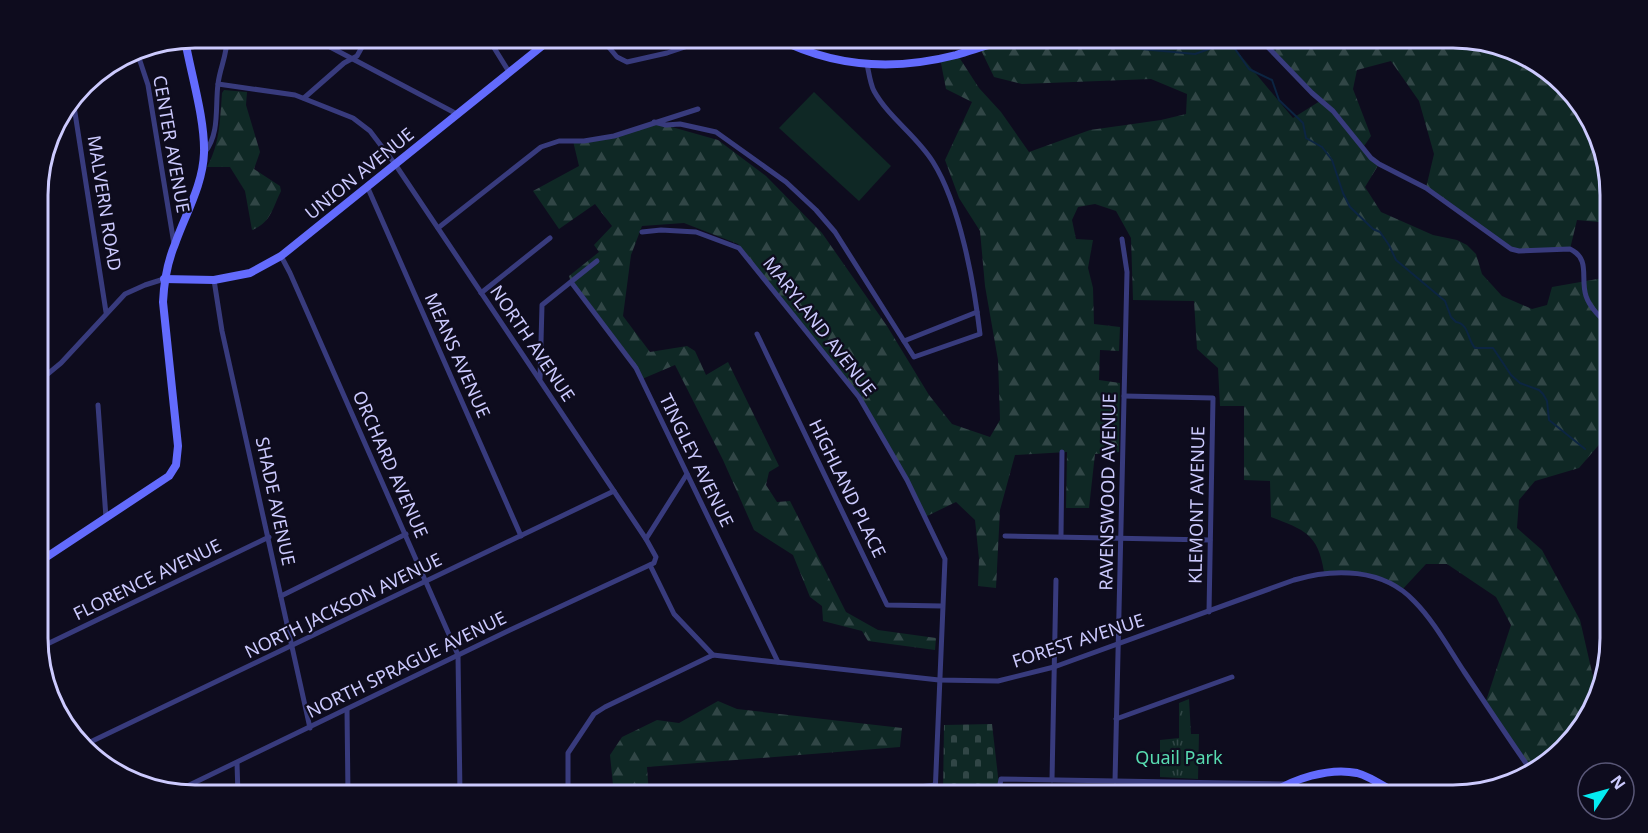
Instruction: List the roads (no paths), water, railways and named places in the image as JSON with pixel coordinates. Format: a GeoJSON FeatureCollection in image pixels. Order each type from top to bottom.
{"type":"FeatureCollection","features":[{"type":"Feature","properties":{"kind":"street"},"geometry":{"type":"LineString","coordinates":[[48,556],[170,476],[176,465],[178,446],[163,302],[164,279],[174,244],[191,205],[204,153],[187,48]]}},
{"type":"Feature","properties":{"kind":"street"},"geometry":{"type":"LineString","coordinates":[[204,153],[210,146],[215,129],[218,84],[226,48]]}},
{"type":"Feature","properties":{"kind":"street"},"geometry":{"type":"LineString","coordinates":[[334,48],[457,114]]}},
{"type":"Feature","properties":{"kind":"street"},"geometry":{"type":"LineString","coordinates":[[304,98],[344,63],[357,56],[361,48]]}},
{"type":"Feature","properties":{"kind":"street"},"geometry":{"type":"LineString","coordinates":[[494,48],[509,72]]}},
{"type":"Feature","properties":{"kind":"street","name":"UNION AVENUE"},"geometry":{"type":"LineString","coordinates":[[164,279],[214,280],[250,273],[281,256],[539,48]]}},
{"type":"Feature","properties":{"kind":"street"},"geometry":{"type":"LineString","coordinates":[[609,48],[617,57],[627,62],[683,48]]}},
{"type":"Feature","properties":{"kind":"street"},"geometry":{"type":"LineString","coordinates":[[799,48],[814,55],[867,64],[896,65],[936,59],[979,48]]}},
{"type":"Feature","properties":{"kind":"street"},"geometry":{"type":"LineString","coordinates":[[1269,48],[1312,93],[1333,111],[1362,149],[1379,164],[1426,188],[1510,249],[1520,251],[1570,249],[1577,252],[1584,267],[1583,287],[1586,298],[1600,316]]}},
{"type":"Feature","properties":{"kind":"street","name":"CENTER AVENUE"},"geometry":{"type":"LineString","coordinates":[[139,59],[148,85],[174,244]]}},
{"type":"Feature","properties":{"kind":"street"},"geometry":{"type":"LineString","coordinates":[[654,122],[666,125],[680,123],[716,132],[786,182],[835,232],[914,357],[980,334],[977,312],[960,228],[948,192],[933,162],[873,89],[867,64]]}},
{"type":"Feature","properties":{"kind":"street","name":"NORTH AVENUE"},"geometry":{"type":"LineString","coordinates":[[218,84],[304,98],[353,118],[365,126],[438,228],[646,539]]}},
{"type":"Feature","properties":{"kind":"street"},"geometry":{"type":"LineString","coordinates":[[438,228],[541,147],[559,141],[584,141],[614,136],[698,109]]}},
{"type":"Feature","properties":{"kind":"street","name":"MALVERN ROAD"},"geometry":{"type":"LineString","coordinates":[[76,110],[106,312]]}},
{"type":"Feature","properties":{"kind":"street","name":"MEANS AVENUE"},"geometry":{"type":"LineString","coordinates":[[367,186],[521,536]]}},
{"type":"Feature","properties":{"kind":"street","name":"MARYLAND AVENUE"},"geometry":{"type":"LineString","coordinates":[[642,232],[661,230],[696,232],[738,248],[852,387],[908,480],[945,560],[936,785]]}},
{"type":"Feature","properties":{"kind":"street"},"geometry":{"type":"LineString","coordinates":[[481,293],[550,238]]}},
{"type":"Feature","properties":{"kind":"street","name":"RAVENSWOOD AVENUE"},"geometry":{"type":"LineString","coordinates":[[1115,782],[1127,272],[1122,239]]}},
{"type":"Feature","properties":{"kind":"street","name":"ORCHARD AVENUE"},"geometry":{"type":"LineString","coordinates":[[281,256],[291,273],[458,655],[460,785]]}},
{"type":"Feature","properties":{"kind":"street"},"geometry":{"type":"LineString","coordinates":[[540,381],[542,305],[597,261]]}},
{"type":"Feature","properties":{"kind":"street"},"geometry":{"type":"LineString","coordinates":[[48,374],[61,363],[125,294],[164,279]]}},
{"type":"Feature","properties":{"kind":"street","name":"SHADE AVENUE"},"geometry":{"type":"LineString","coordinates":[[214,280],[222,331],[310,728]]}},
{"type":"Feature","properties":{"kind":"street","name":"TINGLEY AVENUE"},"geometry":{"type":"LineString","coordinates":[[571,282],[636,368],[778,662]]}},
{"type":"Feature","properties":{"kind":"street"},"geometry":{"type":"LineString","coordinates":[[904,341],[977,312]]}},
{"type":"Feature","properties":{"kind":"street","name":"HIGHLAND PLACE"},"geometry":{"type":"LineString","coordinates":[[757,334],[887,605],[942,606]]}},
{"type":"Feature","properties":{"kind":"street","name":"KLEMONT AVENUE"},"geometry":{"type":"LineString","coordinates":[[1124,396],[1213,398],[1209,612]]}},
{"type":"Feature","properties":{"kind":"street"},"geometry":{"type":"LineString","coordinates":[[98,405],[106,518]]}},
{"type":"Feature","properties":{"kind":"street"},"geometry":{"type":"LineString","coordinates":[[1061,536],[1062,452]]}},
{"type":"Feature","properties":{"kind":"street"},"geometry":{"type":"LineString","coordinates":[[568,785],[568,753],[594,714],[713,655],[674,614],[650,565],[655,562],[656,557],[646,539],[687,474]]}},
{"type":"Feature","properties":{"kind":"street","name":"NORTH JACKSON AVENUE"},"geometry":{"type":"LineString","coordinates":[[91,741],[614,491]]}},
{"type":"Feature","properties":{"kind":"street"},"geometry":{"type":"LineString","coordinates":[[281,596],[406,534]]}},
{"type":"Feature","properties":{"kind":"street"},"geometry":{"type":"LineString","coordinates":[[1005,536],[1210,540]]}},
{"type":"Feature","properties":{"kind":"street","name":"FLORENCE AVENUE"},"geometry":{"type":"LineString","coordinates":[[48,643],[268,537]]}},
{"type":"Feature","properties":{"kind":"street","name":"NORTH SPRAGUE AVENUE"},"geometry":{"type":"LineString","coordinates":[[190,785],[650,565]]}},
{"type":"Feature","properties":{"kind":"street","name":"FOREST AVENUE"},"geometry":{"type":"LineString","coordinates":[[713,655],[939,680],[998,681],[1054,667],[1293,580],[1329,572],[1354,572],[1394,585],[1414,601],[1527,764]]}},
{"type":"Feature","properties":{"kind":"street"},"geometry":{"type":"LineString","coordinates":[[1052,780],[1056,580]]}},
{"type":"Feature","properties":{"kind":"street"},"geometry":{"type":"LineString","coordinates":[[1116,719],[1232,677]]}},
{"type":"Feature","properties":{"kind":"street"},"geometry":{"type":"LineString","coordinates":[[347,710],[348,785]]}},
{"type":"Feature","properties":{"kind":"street"},"geometry":{"type":"LineString","coordinates":[[237,763],[238,785]]}},
{"type":"Feature","properties":{"kind":"street"},"geometry":{"type":"LineString","coordinates":[[1000,785],[1001,779],[1290,784],[1326,773],[1347,772],[1368,777],[1382,785]]}},
{"type":"Feature","properties":{"kind":"waterway"},"geometry":{"type":"LineString","coordinates":[[1130,48],[1195,54],[1212,48]]}},
{"type":"Feature","properties":{"kind":"waterway"},"geometry":{"type":"LineString","coordinates":[[1234,48],[1249,69],[1272,80],[1279,100],[1303,123],[1306,138],[1322,147],[1332,160],[1350,207],[1373,229],[1380,232],[1396,260],[1445,301],[1451,317],[1466,329],[1475,348],[1493,348],[1511,375],[1520,383],[1539,390],[1547,401],[1549,420],[1585,449]]}},
{"type":"Feature","properties":{"kind":"park label","name":"Quail Park"},"geometry":{"type":"Point","coordinates":[1179,757]}}]}
